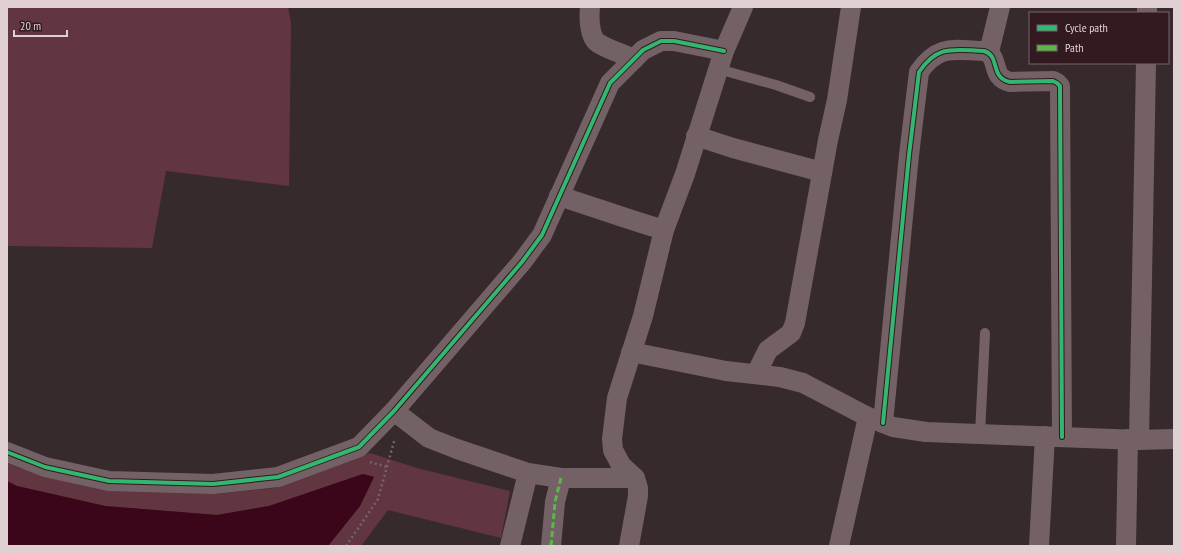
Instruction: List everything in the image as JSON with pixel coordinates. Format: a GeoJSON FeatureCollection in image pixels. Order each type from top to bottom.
{"type":"FeatureCollection","features":[{"type":"Feature","properties":{"kind":"street"},"geometry":{"type":"LineString","coordinates":[[590,7],[589,14],[592,34],[598,43],[634,59]]}},
{"type":"Feature","properties":{"kind":"street"},"geometry":{"type":"LineString","coordinates":[[629,546],[638,496],[638,488],[635,478],[616,458],[613,450],[612,439],[617,398],[643,316],[664,230],[685,174],[721,60],[743,7]]}},
{"type":"Feature","properties":{"kind":"street"},"geometry":{"type":"LineString","coordinates":[[756,374],[768,350],[791,333],[795,323],[822,172],[837,100],[851,7]]}},
{"type":"Feature","properties":{"kind":"street"},"geometry":{"type":"LineString","coordinates":[[988,52],[1000,7]]}},
{"type":"Feature","properties":{"kind":"street"},"geometry":{"type":"LineString","coordinates":[[7,452],[45,467],[109,481],[213,484],[278,477],[359,447],[398,413],[522,262],[542,235],[610,84],[642,50],[661,41],[674,40],[721,60]]}},
{"type":"Feature","properties":{"kind":"street"},"geometry":{"type":"LineString","coordinates":[[840,546],[875,420],[919,72],[927,60],[938,53],[950,50],[988,52],[992,56],[999,77],[1003,80],[1010,82],[1053,81],[1060,86],[1054,436],[1039,546]]}},
{"type":"Feature","properties":{"kind":"street"},"geometry":{"type":"LineString","coordinates":[[1126,546],[1134,440],[1146,64]]}},
{"type":"Feature","properties":{"kind":"street"},"geometry":{"type":"LineString","coordinates":[[696,136],[733,148],[822,172]]}},
{"type":"Feature","properties":{"kind":"street"},"geometry":{"type":"LineString","coordinates":[[559,196],[592,206],[623,219],[664,230]]}},
{"type":"Feature","properties":{"kind":"street"},"geometry":{"type":"LineString","coordinates":[[631,352],[726,371],[780,377],[803,383],[875,420],[893,427],[926,432],[1134,440],[1174,439]]}},
{"type":"Feature","properties":{"kind":"street"},"geometry":{"type":"LineString","coordinates":[[398,413],[429,438],[528,474],[561,478],[635,478]]}},
{"type":"Feature","properties":{"kind":"street"},"geometry":{"type":"LineString","coordinates":[[510,546],[528,474]]}},
{"type":"Feature","properties":{"kind":"street"},"geometry":{"type":"LineString","coordinates":[[551,546],[555,502],[561,478]]}},
{"type":"Feature","properties":{"kind":"lane"},"geometry":{"type":"LineString","coordinates":[[721,60],[776,85],[810,98]]}},
{"type":"Feature","properties":{"kind":"lane"},"geometry":{"type":"LineString","coordinates":[[980,434],[985,333]]}},
{"type":"Feature","properties":{"kind":"path"},"geometry":{"type":"LineString","coordinates":[[346,546],[378,499],[398,413]]}},
{"type":"Feature","properties":{"kind":"shaded area"},"geometry":{"type":"Polygon","coordinates":[[[7,7],[288,7],[291,23],[289,186],[166,171],[152,248],[7,246],[7,7]]]}},
{"type":"Feature","properties":{"kind":"shaded area"},"geometry":{"type":"Polygon","coordinates":[[[370,453],[417,468],[510,491],[501,538],[388,510],[361,546],[328,546],[360,506],[374,477],[363,474],[269,506],[217,515],[105,506],[17,486],[7,481],[7,463],[19,468],[108,488],[214,494],[275,488],[370,453]]]}},
{"type":"Feature","properties":{"kind":"shaded area"},"geometry":{"type":"Polygon","coordinates":[[[363,474],[374,477],[360,506],[328,546],[7,546],[7,481],[17,486],[105,506],[217,515],[269,506],[363,474]]]}},
{"type":"Feature","properties":{"kind":"marked path"},"geometry":{"type":"LineString","coordinates":[[551,546],[555,502],[561,478]]}},
{"type":"Feature","properties":{"kind":"cycle path"},"geometry":{"type":"LineString","coordinates":[[7,452],[45,467],[109,481],[213,484],[278,477],[359,447],[394,411],[522,262],[542,235],[610,83],[643,50],[661,41],[674,41],[724,51]]}},
{"type":"Feature","properties":{"kind":"cycle path"},"geometry":{"type":"LineString","coordinates":[[883,423],[909,155],[919,72],[926,63],[940,53],[955,50],[984,51],[992,57],[999,76],[1010,82],[1053,81],[1060,86],[1062,437]]}}]}
